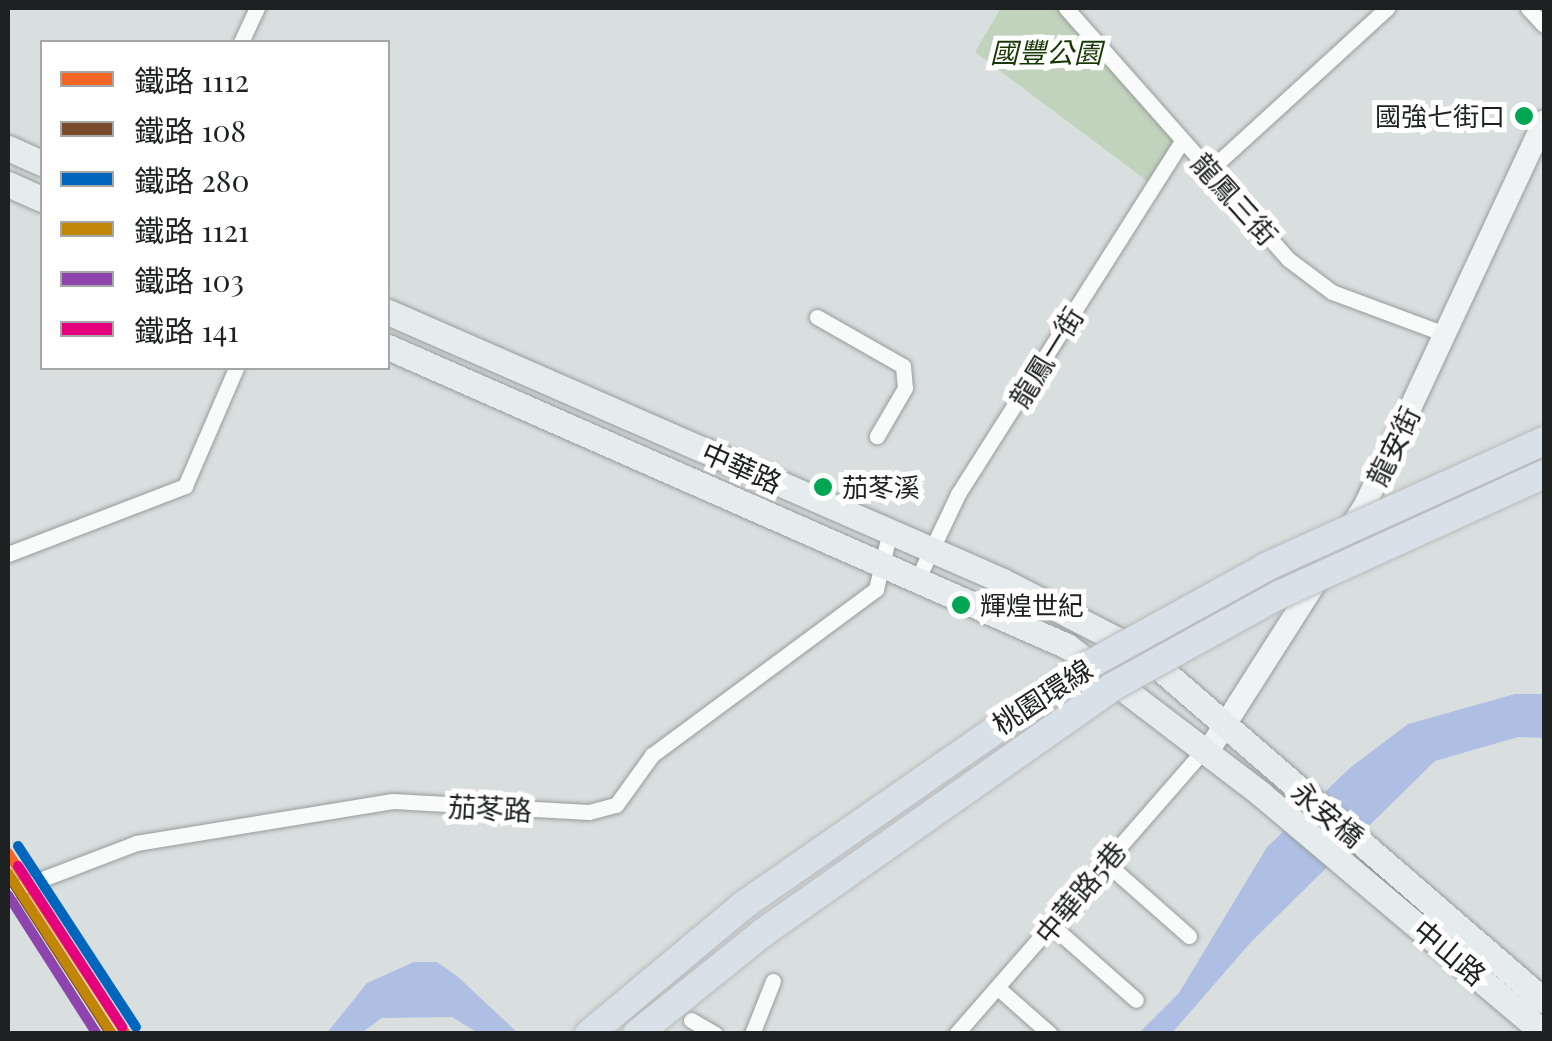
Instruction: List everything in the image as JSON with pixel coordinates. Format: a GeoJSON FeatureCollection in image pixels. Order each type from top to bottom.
{"type":"FeatureCollection","features":[{"type":"Feature","properties":{"kind":"highway","name":"桃園環線"},"geometry":{"type":"LineString","coordinates":[[589,1034],[776,882],[1087,666],[1266,567],[1544,441]]}},
{"type":"Feature","properties":{"kind":"highway","name":"桃園環線"},"geometry":{"type":"LineString","coordinates":[[637,1034],[764,932],[1112,687],[1295,588],[1544,474]]}},
{"type":"Feature","properties":{"kind":"main road"},"geometry":{"type":"LineString","coordinates":[[8,148],[40,162]]}},
{"type":"Feature","properties":{"kind":"main road"},"geometry":{"type":"LineString","coordinates":[[8,184],[40,198]]}},
{"type":"Feature","properties":{"kind":"main road","name":"中華路"},"geometry":{"type":"LineString","coordinates":[[390,313],[932,550],[1141,652],[1281,774]]}},
{"type":"Feature","properties":{"kind":"main road","name":"中華路"},"geometry":{"type":"LineString","coordinates":[[390,348],[1067,646],[1261,794]]}},
{"type":"Feature","properties":{"kind":"main road","name":"永安橋"},"geometry":{"type":"LineString","coordinates":[[1281,774],[1365,862]]}},
{"type":"Feature","properties":{"kind":"main road","name":"永安橋"},"geometry":{"type":"LineString","coordinates":[[1261,794],[1365,862]]}},
{"type":"Feature","properties":{"kind":"main road","name":"中山路"},"geometry":{"type":"LineString","coordinates":[[1365,862],[1544,1001]]}},
{"type":"Feature","properties":{"kind":"main road","name":"中山路"},"geometry":{"type":"LineString","coordinates":[[1365,862],[1544,1033]]}},
{"type":"Feature","properties":{"kind":"street"},"geometry":{"type":"LineString","coordinates":[[242,40],[257,8]]}},
{"type":"Feature","properties":{"kind":"street","name":"龍鳳三街"},"geometry":{"type":"LineString","coordinates":[[1066,8],[1182,140],[1213,167],[1288,259],[1332,292],[1445,334]]}},
{"type":"Feature","properties":{"kind":"street"},"geometry":{"type":"LineString","coordinates":[[1213,167],[1387,8]]}},
{"type":"Feature","properties":{"kind":"street"},"geometry":{"type":"LineString","coordinates":[[1528,8],[1544,24]]}},
{"type":"Feature","properties":{"kind":"street","name":"龍安街"},"geometry":{"type":"LineString","coordinates":[[1205,752],[1229,725],[1366,503],[1544,121]]}},
{"type":"Feature","properties":{"kind":"street","name":"龍鳳一街"},"geometry":{"type":"LineString","coordinates":[[918,578],[958,494],[1182,140]]}},
{"type":"Feature","properties":{"kind":"street"},"geometry":{"type":"LineString","coordinates":[[817,316],[903,366],[905,388],[877,436]]}},
{"type":"Feature","properties":{"kind":"street"},"geometry":{"type":"LineString","coordinates":[[8,554],[185,486],[235,370]]}},
{"type":"Feature","properties":{"kind":"street"},"geometry":{"type":"LineString","coordinates":[[882,562],[890,532]]}},
{"type":"Feature","properties":{"kind":"street","name":"茄苳路"},"geometry":{"type":"LineString","coordinates":[[8,892],[136,843],[393,801],[589,812],[616,806],[652,755],[876,589],[882,562]]}},
{"type":"Feature","properties":{"kind":"street","name":"中華路5巷"},"geometry":{"type":"LineString","coordinates":[[956,1034],[1205,752]]}},
{"type":"Feature","properties":{"kind":"street"},"geometry":{"type":"LineString","coordinates":[[1104,862],[1189,936]]}},
{"type":"Feature","properties":{"kind":"street"},"geometry":{"type":"LineString","coordinates":[[1051,925],[1136,1000]]}},
{"type":"Feature","properties":{"kind":"street"},"geometry":{"type":"LineString","coordinates":[[752,1034],[774,982]]}},
{"type":"Feature","properties":{"kind":"street"},"geometry":{"type":"LineString","coordinates":[[998,988],[1050,1034]]}},
{"type":"Feature","properties":{"kind":"street"},"geometry":{"type":"LineString","coordinates":[[691,1020],[715,1034]]}},
{"type":"Feature","properties":{"kind":"green space","name":"國豐公園"},"geometry":{"type":"Polygon","coordinates":[[[1001,8],[1066,8],[1182,141],[1154,186],[975,52],[1001,8]]]}},
{"type":"Feature","properties":{"kind":"water"},"geometry":{"type":"Polygon","coordinates":[[[1515,694],[1544,694],[1544,738],[1518,737],[1435,761],[1251,942],[1172,1033],[1138,1034],[1179,993],[1267,847],[1351,767],[1408,724],[1515,694]]]}},
{"type":"Feature","properties":{"kind":"water"},"geometry":{"type":"Polygon","coordinates":[[[414,962],[437,962],[518,1033],[478,1033],[452,1017],[382,1018],[361,1033],[327,1033],[367,983],[414,962]]]}},
{"type":"Feature","properties":{"kind":"rail line","name":"280"},"geometry":{"type":"LineString","coordinates":[[18,846],[136,1027]]}},
{"type":"Feature","properties":{"kind":"rail line","name":"1112"},"geometry":{"type":"LineString","coordinates":[[8,853],[126,1034]]}},
{"type":"Feature","properties":{"kind":"rail line","name":"141"},"geometry":{"type":"LineString","coordinates":[[18,866],[122,1027]]}},
{"type":"Feature","properties":{"kind":"rail line","name":"1121"},"geometry":{"type":"LineString","coordinates":[[8,873],[112,1034]]}},
{"type":"Feature","properties":{"kind":"rail line","name":"108"},"geometry":{"type":"LineString","coordinates":[[8,875],[111,1034]]}},
{"type":"Feature","properties":{"kind":"rail line","name":"103"},"geometry":{"type":"LineString","coordinates":[[8,895],[97,1034]]}},
{"type":"Feature","properties":{"kind":"place","name":"國強七街口"},"geometry":{"type":"Point","coordinates":[1524,116]}},
{"type":"Feature","properties":{"kind":"place","name":"茄苳溪"},"geometry":{"type":"Point","coordinates":[823,487]}},
{"type":"Feature","properties":{"kind":"place","name":"輝煌世紀"},"geometry":{"type":"Point","coordinates":[961,605]}}]}
